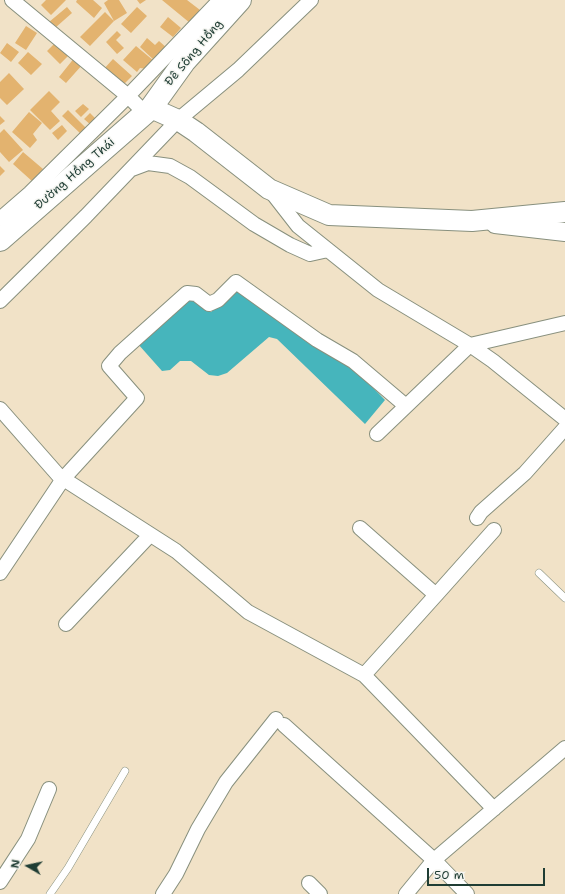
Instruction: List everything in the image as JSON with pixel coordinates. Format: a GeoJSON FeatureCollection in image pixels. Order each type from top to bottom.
{"type":"FeatureCollection","features":[{"type":"Feature","properties":{"kind":"main road","name":"Đê Sông Hồng"},"geometry":{"type":"LineString","coordinates":[[148,110],[184,62],[240,0]]}},
{"type":"Feature","properties":{"kind":"main road"},"geometry":{"type":"LineString","coordinates":[[148,110],[178,120],[196,132],[269,189],[329,215],[472,222],[565,212]]}},
{"type":"Feature","properties":{"kind":"main road","name":"Đường Hồng Thái"},"geometry":{"type":"LineString","coordinates":[[0,240],[148,110]]}},
{"type":"Feature","properties":{"kind":"street"},"geometry":{"type":"LineString","coordinates":[[12,0],[128,96],[148,110]]}},
{"type":"Feature","properties":{"kind":"street"},"geometry":{"type":"LineString","coordinates":[[0,300],[178,120],[238,70],[311,0]]}},
{"type":"Feature","properties":{"kind":"street"},"geometry":{"type":"LineString","coordinates":[[0,219],[30,193],[128,96],[214,1]]}},
{"type":"Feature","properties":{"kind":"street"},"geometry":{"type":"LineString","coordinates":[[132,168],[148,163],[170,166],[190,177],[254,224],[290,245],[310,254],[328,250]]}},
{"type":"Feature","properties":{"kind":"street"},"geometry":{"type":"LineString","coordinates":[[269,189],[298,226],[378,290],[470,345],[493,361],[565,419]]}},
{"type":"Feature","properties":{"kind":"street"},"geometry":{"type":"LineString","coordinates":[[472,222],[565,232]]}},
{"type":"Feature","properties":{"kind":"street"},"geometry":{"type":"LineString","coordinates":[[0,573],[63,479],[137,398],[109,366],[120,353],[187,293],[196,294],[209,304],[218,300],[236,282],[316,340],[353,361],[406,406]]}},
{"type":"Feature","properties":{"kind":"street"},"geometry":{"type":"LineString","coordinates":[[377,434],[470,345],[565,323]]}},
{"type":"Feature","properties":{"kind":"street"},"geometry":{"type":"LineString","coordinates":[[0,409],[63,479],[176,552],[248,612],[364,675],[494,809]]}},
{"type":"Feature","properties":{"kind":"street"},"geometry":{"type":"LineString","coordinates":[[477,518],[481,512],[525,473],[565,428]]}},
{"type":"Feature","properties":{"kind":"street"},"geometry":{"type":"LineString","coordinates":[[360,528],[436,595]]}},
{"type":"Feature","properties":{"kind":"street"},"geometry":{"type":"LineString","coordinates":[[364,675],[494,530]]}},
{"type":"Feature","properties":{"kind":"street"},"geometry":{"type":"LineString","coordinates":[[66,624],[150,535]]}},
{"type":"Feature","properties":{"kind":"street"},"geometry":{"type":"LineString","coordinates":[[163,894],[176,874],[198,829],[226,782],[280,722],[434,860],[467,894]]}},
{"type":"Feature","properties":{"kind":"street"},"geometry":{"type":"LineString","coordinates":[[406,894],[434,860],[565,748]]}},
{"type":"Feature","properties":{"kind":"street"},"geometry":{"type":"LineString","coordinates":[[0,882],[28,839],[49,789]]}},
{"type":"Feature","properties":{"kind":"street"},"geometry":{"type":"LineString","coordinates":[[309,883],[320,894]]}},
{"type":"Feature","properties":{"kind":"lane"},"geometry":{"type":"LineString","coordinates":[[539,573],[565,598]]}},
{"type":"Feature","properties":{"kind":"lane"},"geometry":{"type":"LineString","coordinates":[[50,894],[72,862],[125,771]]}},
{"type":"Feature","properties":{"kind":"water"},"geometry":{"type":"Polygon","coordinates":[[[237,287],[354,368],[385,400],[365,424],[277,339],[269,337],[227,373],[218,376],[209,375],[191,361],[180,361],[170,370],[162,371],[138,344],[191,298],[211,312],[237,287]]]}},
{"type":"Feature","properties":{"kind":"building"},"geometry":{"type":"Polygon","coordinates":[[[46,0],[66,0],[51,15],[41,5],[46,0]]]}},
{"type":"Feature","properties":{"kind":"building"},"geometry":{"type":"Polygon","coordinates":[[[77,0],[93,0],[102,8],[94,18],[76,2],[77,0]]]}},
{"type":"Feature","properties":{"kind":"building"},"geometry":{"type":"Polygon","coordinates":[[[108,0],[119,0],[127,13],[114,21],[104,3],[108,0]]]}},
{"type":"Feature","properties":{"kind":"building"},"geometry":{"type":"Polygon","coordinates":[[[137,0],[146,0],[140,4],[137,0]]]}},
{"type":"Feature","properties":{"kind":"building"},"geometry":{"type":"Polygon","coordinates":[[[162,0],[187,0],[200,10],[190,23],[162,0]]]}},
{"type":"Feature","properties":{"kind":"building"},"geometry":{"type":"Polygon","coordinates":[[[67,7],[72,13],[55,28],[49,22],[67,7]]]}},
{"type":"Feature","properties":{"kind":"building"},"geometry":{"type":"Polygon","coordinates":[[[137,7],[147,16],[131,33],[121,24],[137,7]]]}},
{"type":"Feature","properties":{"kind":"building"},"geometry":{"type":"Polygon","coordinates":[[[105,12],[114,21],[90,46],[80,37],[105,12]]]}},
{"type":"Feature","properties":{"kind":"building"},"geometry":{"type":"Polygon","coordinates":[[[168,17],[181,28],[173,37],[160,27],[168,17]]]}},
{"type":"Feature","properties":{"kind":"building"},"geometry":{"type":"Polygon","coordinates":[[[26,26],[37,33],[26,50],[15,43],[26,26]]]}},
{"type":"Feature","properties":{"kind":"building"},"geometry":{"type":"Polygon","coordinates":[[[117,31],[121,35],[116,40],[124,48],[117,54],[106,42],[117,31]]]}},
{"type":"Feature","properties":{"kind":"building"},"geometry":{"type":"Polygon","coordinates":[[[147,38],[155,45],[159,41],[167,48],[155,61],[140,47],[147,38]]]}},
{"type":"Feature","properties":{"kind":"building"},"geometry":{"type":"Polygon","coordinates":[[[56,42],[69,55],[60,64],[47,51],[56,42]]]}},
{"type":"Feature","properties":{"kind":"building"},"geometry":{"type":"Polygon","coordinates":[[[7,43],[19,52],[11,62],[0,53],[7,43]]]}},
{"type":"Feature","properties":{"kind":"building"},"geometry":{"type":"Polygon","coordinates":[[[136,46],[154,61],[147,69],[140,68],[137,72],[123,60],[136,46]]]}},
{"type":"Feature","properties":{"kind":"building"},"geometry":{"type":"Polygon","coordinates":[[[28,52],[42,64],[31,75],[18,63],[28,52]]]}},
{"type":"Feature","properties":{"kind":"building"},"geometry":{"type":"Polygon","coordinates":[[[75,57],[83,64],[66,83],[59,77],[75,57]]]}},
{"type":"Feature","properties":{"kind":"building"},"geometry":{"type":"Polygon","coordinates":[[[113,59],[132,76],[121,87],[103,70],[113,59]]]}},
{"type":"Feature","properties":{"kind":"building"},"geometry":{"type":"Polygon","coordinates":[[[9,73],[24,89],[7,105],[0,98],[0,82],[9,73]]]}},
{"type":"Feature","properties":{"kind":"building"},"geometry":{"type":"Polygon","coordinates":[[[49,91],[60,102],[51,111],[60,121],[50,130],[30,110],[49,91]]]}},
{"type":"Feature","properties":{"kind":"building"},"geometry":{"type":"Polygon","coordinates":[[[83,104],[89,109],[81,117],[75,111],[83,104]]]}},
{"type":"Feature","properties":{"kind":"building"},"geometry":{"type":"Polygon","coordinates":[[[68,110],[87,129],[82,135],[62,116],[68,110]]]}},
{"type":"Feature","properties":{"kind":"building"},"geometry":{"type":"Polygon","coordinates":[[[29,112],[42,123],[33,134],[37,140],[30,148],[12,132],[29,112]]]}},
{"type":"Feature","properties":{"kind":"building"},"geometry":{"type":"Polygon","coordinates":[[[90,113],[97,120],[92,126],[84,119],[90,113]]]}},
{"type":"Feature","properties":{"kind":"building"},"geometry":{"type":"Polygon","coordinates":[[[0,116],[5,121],[0,125],[0,116]]]}},
{"type":"Feature","properties":{"kind":"building"},"geometry":{"type":"Polygon","coordinates":[[[62,125],[67,131],[58,140],[52,133],[62,125]]]}},
{"type":"Feature","properties":{"kind":"building"},"geometry":{"type":"Polygon","coordinates":[[[4,129],[23,150],[9,162],[0,152],[0,133],[4,129]]]}},
{"type":"Feature","properties":{"kind":"building"},"geometry":{"type":"Polygon","coordinates":[[[23,152],[43,169],[33,182],[13,164],[23,152]]]}},
{"type":"Feature","properties":{"kind":"building"},"geometry":{"type":"Polygon","coordinates":[[[0,166],[5,171],[0,176],[0,166]]]}}]}
